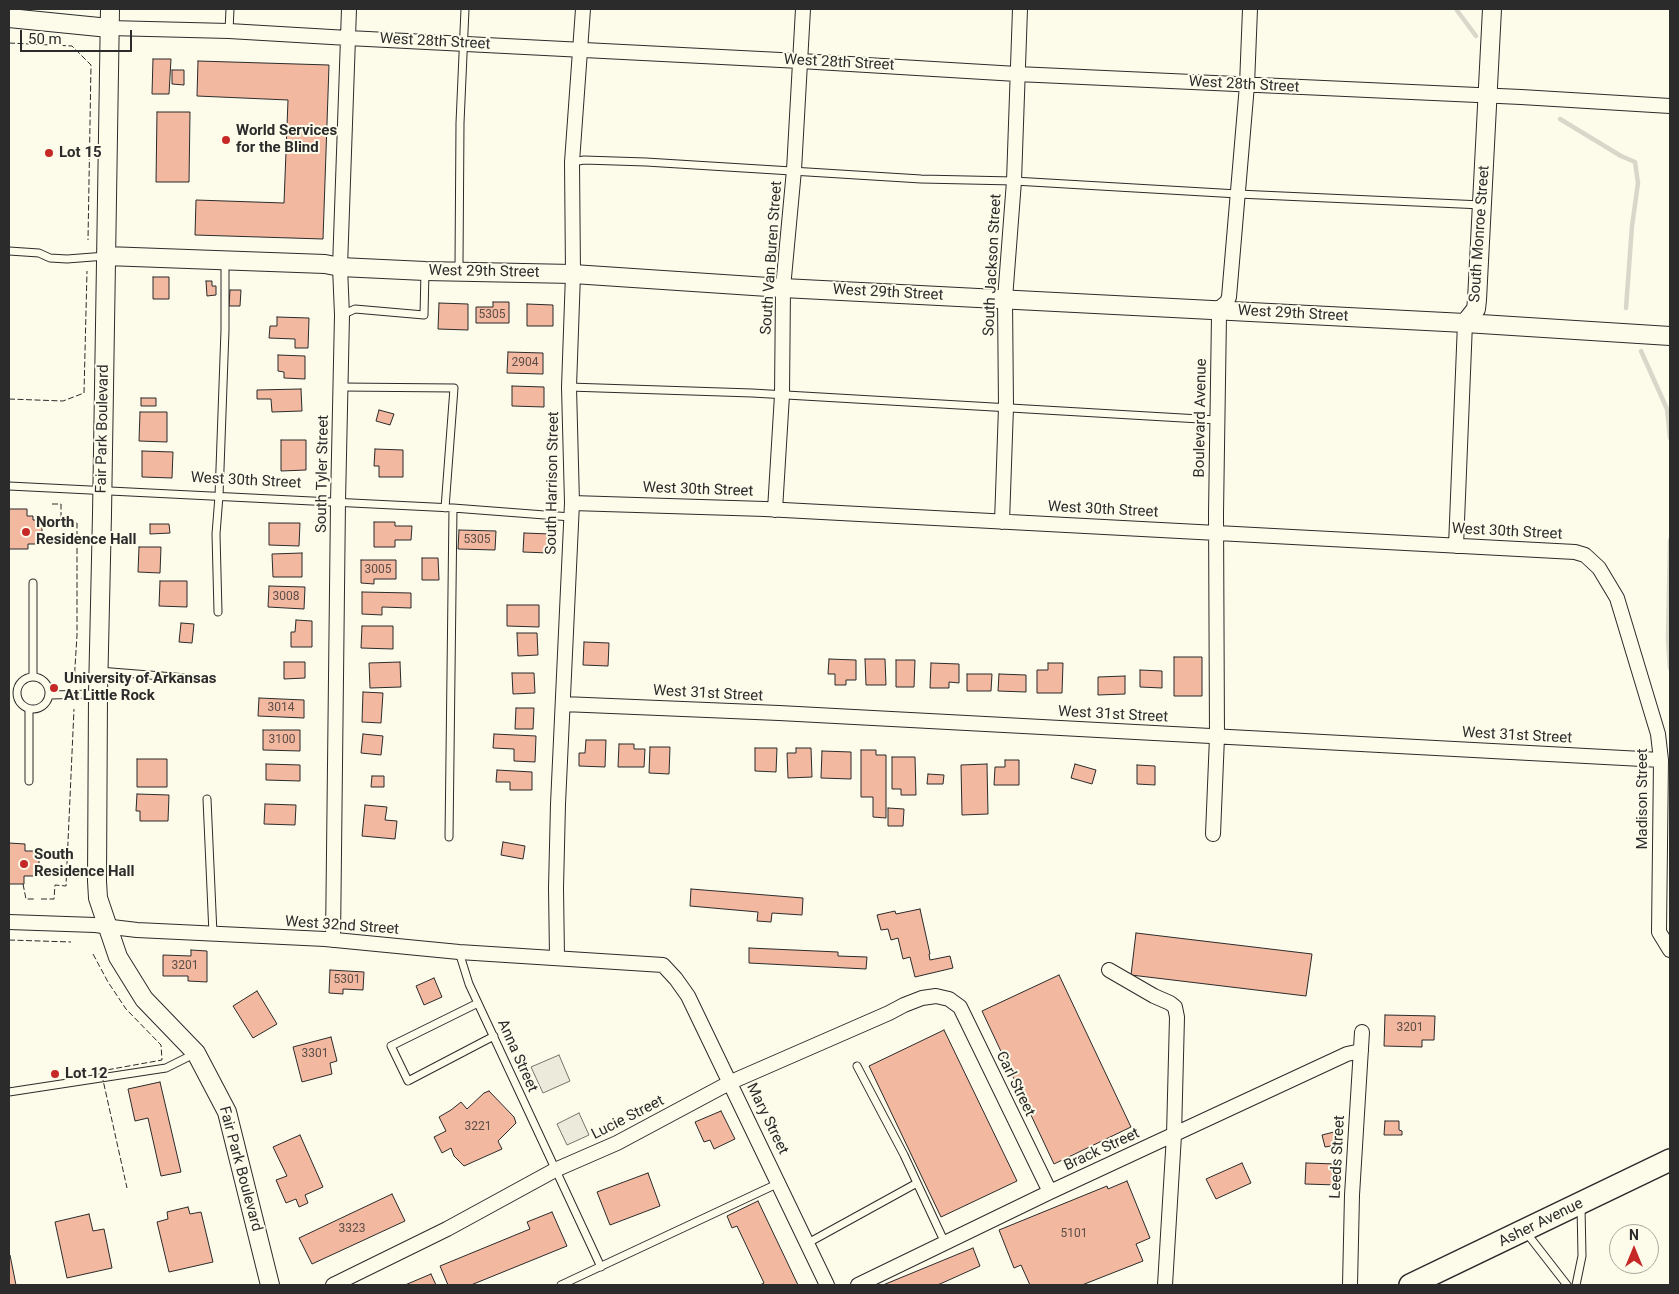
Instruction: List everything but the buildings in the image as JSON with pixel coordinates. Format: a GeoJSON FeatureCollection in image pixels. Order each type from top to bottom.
{"type":"FeatureCollection","features":[{"type":"Feature","properties":{"kind":"main road","name":"Asher Avenue"},"geometry":{"type":"LineString","coordinates":[[1410,1285],[1670,1160]]}},
{"type":"Feature","properties":{"kind":"street","name":"Fair Park Boulevard"},"geometry":{"type":"LineString","coordinates":[[110,9],[98,671],[98,898],[118,957],[144,999],[196,1053],[226,1112],[270,1285]]}},
{"type":"Feature","properties":{"kind":"street","name":"South Tyler Street"},"geometry":{"type":"LineString","coordinates":[[333,940],[342,315],[340,268],[349,9]]}},
{"type":"Feature","properties":{"kind":"street","name":"South Harrison Street"},"geometry":{"type":"LineString","coordinates":[[557,957],[556,888],[572,503],[570,387],[573,274],[572,162],[581,49],[582,9]]}},
{"type":"Feature","properties":{"kind":"street","name":"South Van Buren Street"},"geometry":{"type":"LineString","coordinates":[[775,510],[782,395],[783,288],[794,170],[803,9]]}},
{"type":"Feature","properties":{"kind":"street","name":"South Jackson Street"},"geometry":{"type":"LineString","coordinates":[[1002,522],[1006,407],[1005,299],[1014,181],[1020,9]]}},
{"type":"Feature","properties":{"kind":"street"},"geometry":{"type":"LineString","coordinates":[[1217,310],[1227,302],[1229,297],[1246,85],[1250,9]]}},
{"type":"Feature","properties":{"kind":"street","name":"South Monroe Street"},"geometry":{"type":"LineString","coordinates":[[1456,546],[1465,323],[1476,309],[1492,9]]}},
{"type":"Feature","properties":{"kind":"street","name":"West 28th Street"},"geometry":{"type":"LineString","coordinates":[[9,18],[109,28],[229,31],[1017,74],[1670,106]]}},
{"type":"Feature","properties":{"kind":"street","name":"West 29th Street"},"geometry":{"type":"LineString","coordinates":[[106,256],[325,264],[340,268],[573,274],[783,288],[1465,323],[1670,336]]}},
{"type":"Feature","properties":{"kind":"street","name":"Boulevard Avenue"},"geometry":{"type":"LineString","coordinates":[[1213,834],[1216,737],[1219,315],[1217,310]]}},
{"type":"Feature","properties":{"kind":"street","name":"West 30th Street"},"geometry":{"type":"LineString","coordinates":[[572,503],[775,510],[1575,552],[1584,554],[1599,568],[1613,591]]}},
{"type":"Feature","properties":{"kind":"street","name":"Madison Street"},"geometry":{"type":"LineString","coordinates":[[1613,591],[1617,598],[1658,734],[1661,760],[1659,932],[1670,950]]}},
{"type":"Feature","properties":{"kind":"street","name":"West 31st Street"},"geometry":{"type":"LineString","coordinates":[[563,704],[770,713],[1661,760]]}},
{"type":"Feature","properties":{"kind":"street","name":"West 32nd Street"},"geometry":{"type":"LineString","coordinates":[[9,922],[95,925],[107,928],[333,940],[459,952],[663,965],[670,972]]}},
{"type":"Feature","properties":{"kind":"street"},"geometry":{"type":"LineString","coordinates":[[1109,970],[1174,1007],[1177,1017],[1174,1135],[1166,1285]]}},
{"type":"Feature","properties":{"kind":"street","name":"Mary Street"},"geometry":{"type":"LineString","coordinates":[[670,972],[688,996],[827,1285]]}},
{"type":"Feature","properties":{"kind":"street","name":"Lucie Street"},"geometry":{"type":"LineString","coordinates":[[333,1285],[447,1229],[555,1170],[617,1143],[731,1082],[922,998],[944,997]]}},
{"type":"Feature","properties":{"kind":"street","name":"Carl Street"},"geometry":{"type":"LineString","coordinates":[[944,997],[960,1007],[1050,1192]]}},
{"type":"Feature","properties":{"kind":"street","name":"Leeds Street"},"geometry":{"type":"LineString","coordinates":[[1350,1285],[1352,1195],[1362,1032]]}},
{"type":"Feature","properties":{"kind":"street","name":"Brack Street"},"geometry":{"type":"LineString","coordinates":[[858,1285],[1050,1192],[1346,1054],[1361,1051]]}},
{"type":"Feature","properties":{"kind":"lane"},"geometry":{"type":"LineString","coordinates":[[229,31],[230,9]]}},
{"type":"Feature","properties":{"kind":"lane"},"geometry":{"type":"LineString","coordinates":[[456,271],[459,264],[460,123],[465,9]]}},
{"type":"Feature","properties":{"kind":"lane"},"geometry":{"type":"LineString","coordinates":[[572,162],[584,160],[646,162],[920,179],[1014,181],[1238,194],[1482,205]]}},
{"type":"Feature","properties":{"kind":"lane"},"geometry":{"type":"LineString","coordinates":[[9,251],[39,253],[50,258],[67,259],[106,256]]}},
{"type":"Feature","properties":{"kind":"lane"},"geometry":{"type":"LineString","coordinates":[[218,612],[216,534],[220,496],[225,259]]}},
{"type":"Feature","properties":{"kind":"lane"},"geometry":{"type":"LineString","coordinates":[[342,315],[355,309],[424,315],[425,271]]}},
{"type":"Feature","properties":{"kind":"lane"},"geometry":{"type":"LineString","coordinates":[[340,386],[454,388],[449,508],[449,837]]}},
{"type":"Feature","properties":{"kind":"lane"},"geometry":{"type":"LineString","coordinates":[[570,387],[782,395],[1217,420]]}},
{"type":"Feature","properties":{"kind":"lane","name":"West 30th Street"},"geometry":{"type":"LineString","coordinates":[[9,486],[449,508],[571,517]]}},
{"type":"Feature","properties":{"kind":"lane"},"geometry":{"type":"LineString","coordinates":[[33,583],[33,677]]}},
{"type":"Feature","properties":{"kind":"lane"},"geometry":{"type":"LineString","coordinates":[[98,671],[199,679]]}},
{"type":"Feature","properties":{"kind":"lane"},"geometry":{"type":"LineString","coordinates":[[28,677],[33,677],[43,680],[49,695],[44,705],[40,708],[29,710],[19,703],[16,693],[19,683],[28,677]]}},
{"type":"Feature","properties":{"kind":"lane"},"geometry":{"type":"LineString","coordinates":[[49,695],[98,694]]}},
{"type":"Feature","properties":{"kind":"lane"},"geometry":{"type":"LineString","coordinates":[[29,710],[29,781]]}},
{"type":"Feature","properties":{"kind":"lane"},"geometry":{"type":"LineString","coordinates":[[207,799],[213,934]]}},
{"type":"Feature","properties":{"kind":"lane","name":"Anna Street"},"geometry":{"type":"LineString","coordinates":[[459,952],[469,984],[600,1267]]}},
{"type":"Feature","properties":{"kind":"lane"},"geometry":{"type":"LineString","coordinates":[[478,1002],[391,1046],[408,1082],[494,1036]]}},
{"type":"Feature","properties":{"kind":"lane"},"geometry":{"type":"LineString","coordinates":[[9,1092],[166,1068],[196,1053]]}},
{"type":"Feature","properties":{"kind":"lane"},"geometry":{"type":"LineString","coordinates":[[857,1066],[917,1182],[945,1243]]}},
{"type":"Feature","properties":{"kind":"lane"},"geometry":{"type":"LineString","coordinates":[[808,1244],[917,1182]]}},
{"type":"Feature","properties":{"kind":"lane"},"geometry":{"type":"LineString","coordinates":[[562,1285],[779,1183]]}},
{"type":"Feature","properties":{"kind":"lane"},"geometry":{"type":"LineString","coordinates":[[1576,1285],[1582,1256],[1581,1204]]}},
{"type":"Feature","properties":{"kind":"lane"},"geometry":{"type":"LineString","coordinates":[[1524,1231],[1567,1285]]}},
{"type":"Feature","properties":{"kind":"shaded area"},"geometry":{"type":"Polygon","coordinates":[[[559,1055],[570,1081],[543,1093],[531,1067],[559,1055]]]}},
{"type":"Feature","properties":{"kind":"shaded area"},"geometry":{"type":"Polygon","coordinates":[[[579,1113],[589,1135],[567,1145],[557,1124],[579,1113]]]}},
{"type":"Feature","properties":{"kind":"waterway"},"geometry":{"type":"LineString","coordinates":[[1456,9],[1476,36]]}},
{"type":"Feature","properties":{"kind":"waterway"},"geometry":{"type":"LineString","coordinates":[[1560,119],[1621,156],[1635,162],[1638,183],[1632,226],[1626,308]]}},
{"type":"Feature","properties":{"kind":"waterway"},"geometry":{"type":"LineString","coordinates":[[1641,351],[1667,409],[1670,438]]}},
{"type":"Feature","properties":{"kind":"waterway"},"geometry":{"type":"LineString","coordinates":[[1670,540],[1668,640],[1670,668]]}},
{"type":"Feature","properties":{"kind":"fence"},"geometry":{"type":"LineString","coordinates":[[9,43],[72,46],[91,65],[88,240]]}},
{"type":"Feature","properties":{"kind":"fence"},"geometry":{"type":"LineString","coordinates":[[9,399],[63,401],[84,393],[87,271]]}},
{"type":"Feature","properties":{"kind":"fence"},"geometry":{"type":"LineString","coordinates":[[52,504],[61,504],[61,522],[77,523],[77,635],[74,683]]}},
{"type":"Feature","properties":{"kind":"fence"},"geometry":{"type":"LineString","coordinates":[[41,899],[54,899],[55,885],[66,886],[74,709]]}},
{"type":"Feature","properties":{"kind":"fence"},"geometry":{"type":"LineString","coordinates":[[23,884],[26,899],[36,899]]}},
{"type":"Feature","properties":{"kind":"fence"},"geometry":{"type":"LineString","coordinates":[[9,940],[71,942]]}},
{"type":"Feature","properties":{"kind":"fence"},"geometry":{"type":"LineString","coordinates":[[93,954],[108,982],[126,1009],[161,1045],[162,1060],[101,1071],[127,1188]]}},
{"type":"Feature","properties":{"kind":"place","name":"World Services for the Blind"},"geometry":{"type":"Point","coordinates":[226,140]}},
{"type":"Feature","properties":{"kind":"place","name":"Lot 15"},"geometry":{"type":"Point","coordinates":[49,153]}},
{"type":"Feature","properties":{"kind":"place","name":"North Residence Hall"},"geometry":{"type":"Point","coordinates":[26,532]}},
{"type":"Feature","properties":{"kind":"place","name":"University of Arkansas At Little Rock"},"geometry":{"type":"Point","coordinates":[54,688]}},
{"type":"Feature","properties":{"kind":"place","name":"South Residence Hall"},"geometry":{"type":"Point","coordinates":[24,864]}},
{"type":"Feature","properties":{"kind":"place","name":"Lot 12"},"geometry":{"type":"Point","coordinates":[55,1074]}}]}
